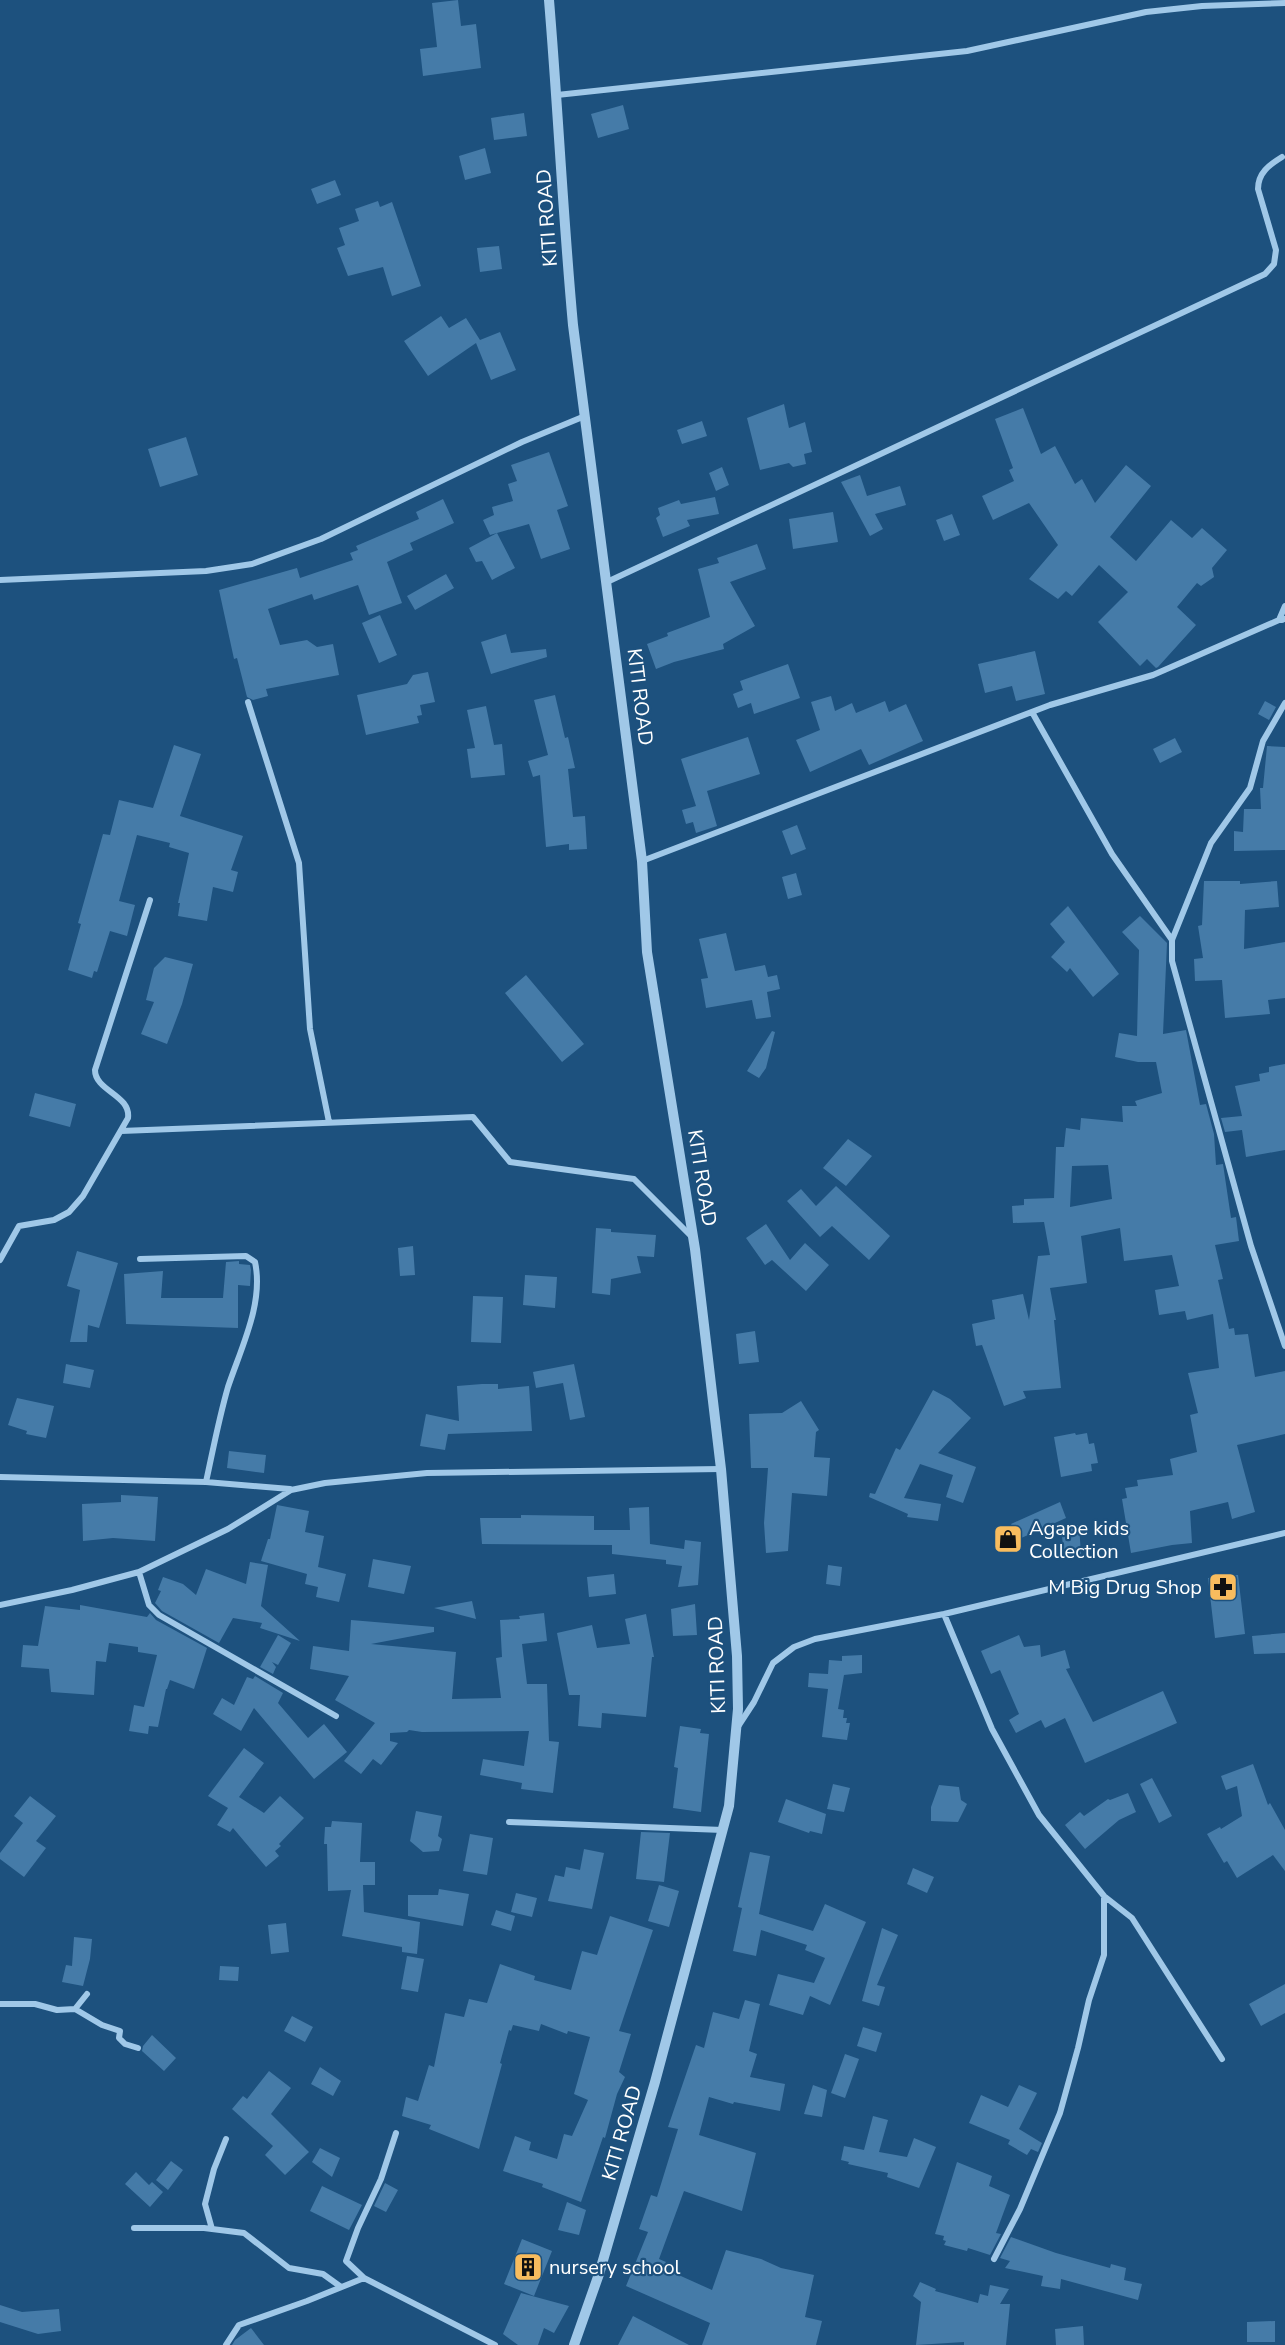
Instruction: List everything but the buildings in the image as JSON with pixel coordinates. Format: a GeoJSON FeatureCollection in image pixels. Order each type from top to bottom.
{"type":"FeatureCollection","features":[{"type":"Feature","properties":{"kind":"street","name":"KITI ROAD"},"geometry":{"type":"LineString","coordinates":[[549,0],[566,251],[642,861],[647,952],[694,1238],[721,1469],[737,1656],[737,1728],[729,1806],[655,2082],[599,2274],[574,2345]]}},
{"type":"Feature","properties":{"kind":"street"},"geometry":{"type":"LineString","coordinates":[[557,95],[967,51],[1146,12],[1202,6],[1285,3]]}},
{"type":"Feature","properties":{"kind":"street"},"geometry":{"type":"LineString","coordinates":[[607,582],[1265,274],[1274,264],[1276,250],[1258,182],[1269,165],[1282,157]]}},
{"type":"Feature","properties":{"kind":"street"},"geometry":{"type":"LineString","coordinates":[[0,580],[206,571],[252,564],[321,539],[522,442],[585,416]]}},
{"type":"Feature","properties":{"kind":"street"},"geometry":{"type":"LineString","coordinates":[[642,861],[1050,705],[1153,675],[1283,620],[1285,606]]}},
{"type":"Feature","properties":{"kind":"street"},"geometry":{"type":"LineString","coordinates":[[248,702],[299,863],[310,1029],[329,1122]]}},
{"type":"Feature","properties":{"kind":"street"},"geometry":{"type":"LineString","coordinates":[[1285,703],[1263,741],[1250,788],[1210,843],[1172,940],[1172,960],[1251,1246],[1285,1346]]}},
{"type":"Feature","properties":{"kind":"street"},"geometry":{"type":"LineString","coordinates":[[1032,712],[1112,854],[1172,940]]}},
{"type":"Feature","properties":{"kind":"street"},"geometry":{"type":"LineString","coordinates":[[0,1260],[19,1226],[62,1217],[75,1206],[128,1118],[127,1108],[98,1080],[95,1070],[150,900]]}},
{"type":"Feature","properties":{"kind":"street"},"geometry":{"type":"LineString","coordinates":[[121,1131],[473,1117],[510,1162],[634,1179],[694,1238]]}},
{"type":"Feature","properties":{"kind":"street"},"geometry":{"type":"LineString","coordinates":[[140,1259],[246,1256],[255,1262],[258,1278],[250,1321],[217,1426],[206,1482]]}},
{"type":"Feature","properties":{"kind":"street"},"geometry":{"type":"LineString","coordinates":[[0,1477],[206,1482],[291,1490],[427,1473],[721,1469]]}},
{"type":"Feature","properties":{"kind":"street"},"geometry":{"type":"LineString","coordinates":[[0,1605],[82,1588],[140,1572],[228,1529],[291,1490]]}},
{"type":"Feature","properties":{"kind":"street"},"geometry":{"type":"LineString","coordinates":[[737,1728],[754,1702],[773,1663],[794,1647],[815,1639],[944,1614],[1285,1533]]}},
{"type":"Feature","properties":{"kind":"street"},"geometry":{"type":"LineString","coordinates":[[140,1572],[149,1605],[159,1615],[336,1716]]}},
{"type":"Feature","properties":{"kind":"street"},"geometry":{"type":"LineString","coordinates":[[944,1614],[992,1729],[1039,1815],[1104,1896],[1132,1918],[1222,2059]]}},
{"type":"Feature","properties":{"kind":"street"},"geometry":{"type":"LineString","coordinates":[[508,1822],[723,1830]]}},
{"type":"Feature","properties":{"kind":"street"},"geometry":{"type":"LineString","coordinates":[[994,2259],[1020,2209],[1059,2113],[1089,2000],[1104,1955],[1104,1896]]}},
{"type":"Feature","properties":{"kind":"street"},"geometry":{"type":"LineString","coordinates":[[75,2009],[87,1994]]}},
{"type":"Feature","properties":{"kind":"street"},"geometry":{"type":"LineString","coordinates":[[0,2004],[35,2004],[57,2010],[75,2009],[102,2025],[120,2031],[119,2038],[125,2044],[138,2049]]}},
{"type":"Feature","properties":{"kind":"street"},"geometry":{"type":"LineString","coordinates":[[396,2133],[381,2179],[358,2228],[346,2261],[364,2278],[495,2345]]}},
{"type":"Feature","properties":{"kind":"street"},"geometry":{"type":"LineString","coordinates":[[212,2229],[205,2204],[214,2169],[226,2139]]}},
{"type":"Feature","properties":{"kind":"street"},"geometry":{"type":"LineString","coordinates":[[134,2229],[212,2229],[244,2233],[289,2268],[323,2274],[341,2287]]}},
{"type":"Feature","properties":{"kind":"street"},"geometry":{"type":"LineString","coordinates":[[226,2345],[238,2325],[364,2278]]}},
{"type":"Feature","properties":{"kind":"place","name":"Agape kids Collection"},"geometry":{"type":"Point","coordinates":[1008,1539]}},
{"type":"Feature","properties":{"kind":"place","name":"M Big Drug Shop"},"geometry":{"type":"Point","coordinates":[1223,1587]}},
{"type":"Feature","properties":{"kind":"place","name":"nursery school"},"geometry":{"type":"Point","coordinates":[528,2267]}}]}
